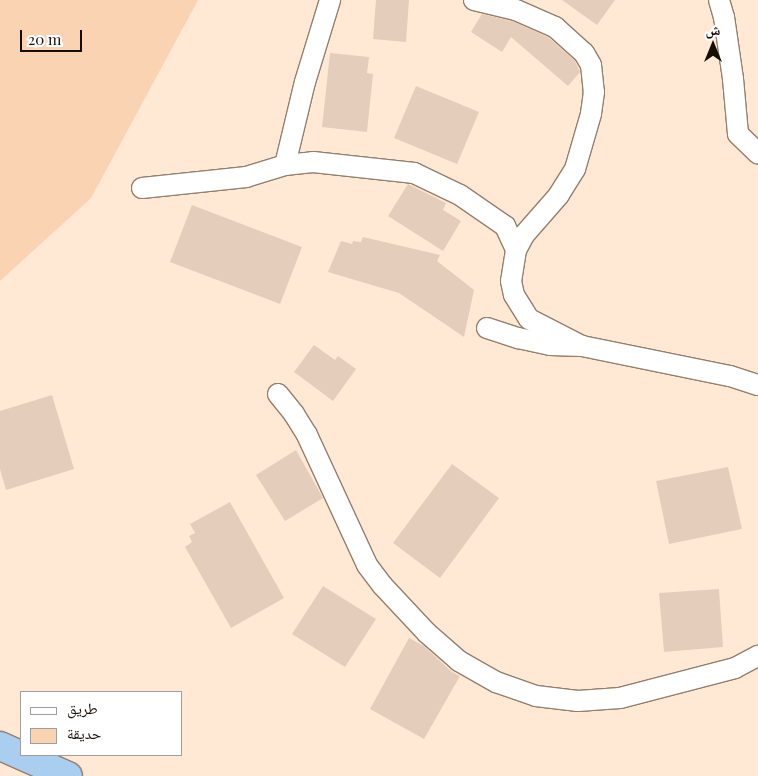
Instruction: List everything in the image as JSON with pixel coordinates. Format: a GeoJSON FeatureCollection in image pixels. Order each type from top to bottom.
{"type":"FeatureCollection","features":[{"type":"Feature","properties":{"kind":"highway"},"geometry":{"type":"LineString","coordinates":[[0,746],[20,755]]}},
{"type":"Feature","properties":{"kind":"highway"},"geometry":{"type":"LineString","coordinates":[[23,756],[68,776]]}},
{"type":"Feature","properties":{"kind":"street"},"geometry":{"type":"LineString","coordinates":[[285,165],[305,82],[330,0]]}},
{"type":"Feature","properties":{"kind":"street"},"geometry":{"type":"LineString","coordinates":[[474,0],[516,10],[554,27],[584,53],[594,78],[591,114],[575,169],[560,195],[524,236],[516,250],[511,281],[514,295],[529,319],[582,346]]}},
{"type":"Feature","properties":{"kind":"street"},"geometry":{"type":"LineString","coordinates":[[719,0],[724,17],[733,79],[738,134],[758,153]]}},
{"type":"Feature","properties":{"kind":"street"},"geometry":{"type":"LineString","coordinates":[[142,188],[246,177],[285,165],[313,162],[414,173],[460,194],[505,226],[516,250]]}},
{"type":"Feature","properties":{"kind":"street"},"geometry":{"type":"LineString","coordinates":[[487,328],[518,338],[542,343],[582,346],[730,376],[758,385]]}},
{"type":"Feature","properties":{"kind":"street"},"geometry":{"type":"LineString","coordinates":[[278,394],[294,414],[307,435],[367,565],[383,586],[427,633],[459,661],[496,682],[536,696],[578,701],[620,698],[735,668],[758,656]]}},
{"type":"Feature","properties":{"kind":"green space"},"geometry":{"type":"Polygon","coordinates":[[[0,0],[198,0],[91,198],[0,281],[0,0]]]}},
{"type":"Feature","properties":{"kind":"building"},"geometry":{"type":"Polygon","coordinates":[[[376,0],[409,0],[406,42],[373,39],[376,0]]]}},
{"type":"Feature","properties":{"kind":"building"},"geometry":{"type":"Polygon","coordinates":[[[562,0],[615,0],[597,25],[562,0]]]}},
{"type":"Feature","properties":{"kind":"building"},"geometry":{"type":"Polygon","coordinates":[[[482,14],[512,21],[548,37],[575,61],[580,72],[568,86],[511,37],[502,52],[471,32],[482,14]]]}},
{"type":"Feature","properties":{"kind":"building"},"geometry":{"type":"Polygon","coordinates":[[[330,53],[369,57],[367,73],[373,74],[367,132],[322,127],[330,53]]]}},
{"type":"Feature","properties":{"kind":"building"},"geometry":{"type":"Polygon","coordinates":[[[416,86],[479,112],[457,164],[394,138],[416,86]]]}},
{"type":"Feature","properties":{"kind":"building"},"geometry":{"type":"Polygon","coordinates":[[[408,184],[446,203],[443,210],[461,221],[443,251],[388,216],[408,184]]]}},
{"type":"Feature","properties":{"kind":"building"},"geometry":{"type":"Polygon","coordinates":[[[192,205],[302,247],[280,304],[170,262],[192,205]]]}},
{"type":"Feature","properties":{"kind":"building"},"geometry":{"type":"Polygon","coordinates":[[[363,237],[440,255],[437,261],[474,290],[464,337],[399,293],[328,272],[341,241],[352,244],[353,241],[361,242],[363,237]]]}},
{"type":"Feature","properties":{"kind":"building"},"geometry":{"type":"Polygon","coordinates":[[[314,345],[335,360],[338,356],[356,369],[333,401],[294,372],[314,345]]]}},
{"type":"Feature","properties":{"kind":"building"},"geometry":{"type":"Polygon","coordinates":[[[52,395],[74,469],[6,490],[0,469],[0,411],[52,395]]]}},
{"type":"Feature","properties":{"kind":"building"},"geometry":{"type":"Polygon","coordinates":[[[296,450],[323,498],[285,521],[256,475],[296,450]]]}},
{"type":"Feature","properties":{"kind":"building"},"geometry":{"type":"Polygon","coordinates":[[[452,464],[499,498],[440,578],[393,543],[452,464]]]}},
{"type":"Feature","properties":{"kind":"building"},"geometry":{"type":"Polygon","coordinates":[[[728,467],[742,529],[669,544],[656,481],[728,467]]]}},
{"type":"Feature","properties":{"kind":"building"},"geometry":{"type":"Polygon","coordinates":[[[230,502],[284,598],[231,628],[185,547],[192,542],[189,536],[195,533],[190,524],[230,502]]]}},
{"type":"Feature","properties":{"kind":"building"},"geometry":{"type":"Polygon","coordinates":[[[323,586],[376,619],[345,667],[292,634],[323,586]]]}},
{"type":"Feature","properties":{"kind":"building"},"geometry":{"type":"Polygon","coordinates":[[[719,589],[723,647],[664,652],[659,593],[719,589]]]}},
{"type":"Feature","properties":{"kind":"building"},"geometry":{"type":"Polygon","coordinates":[[[409,638],[424,646],[452,672],[460,676],[424,739],[370,709],[409,638]]]}}]}
